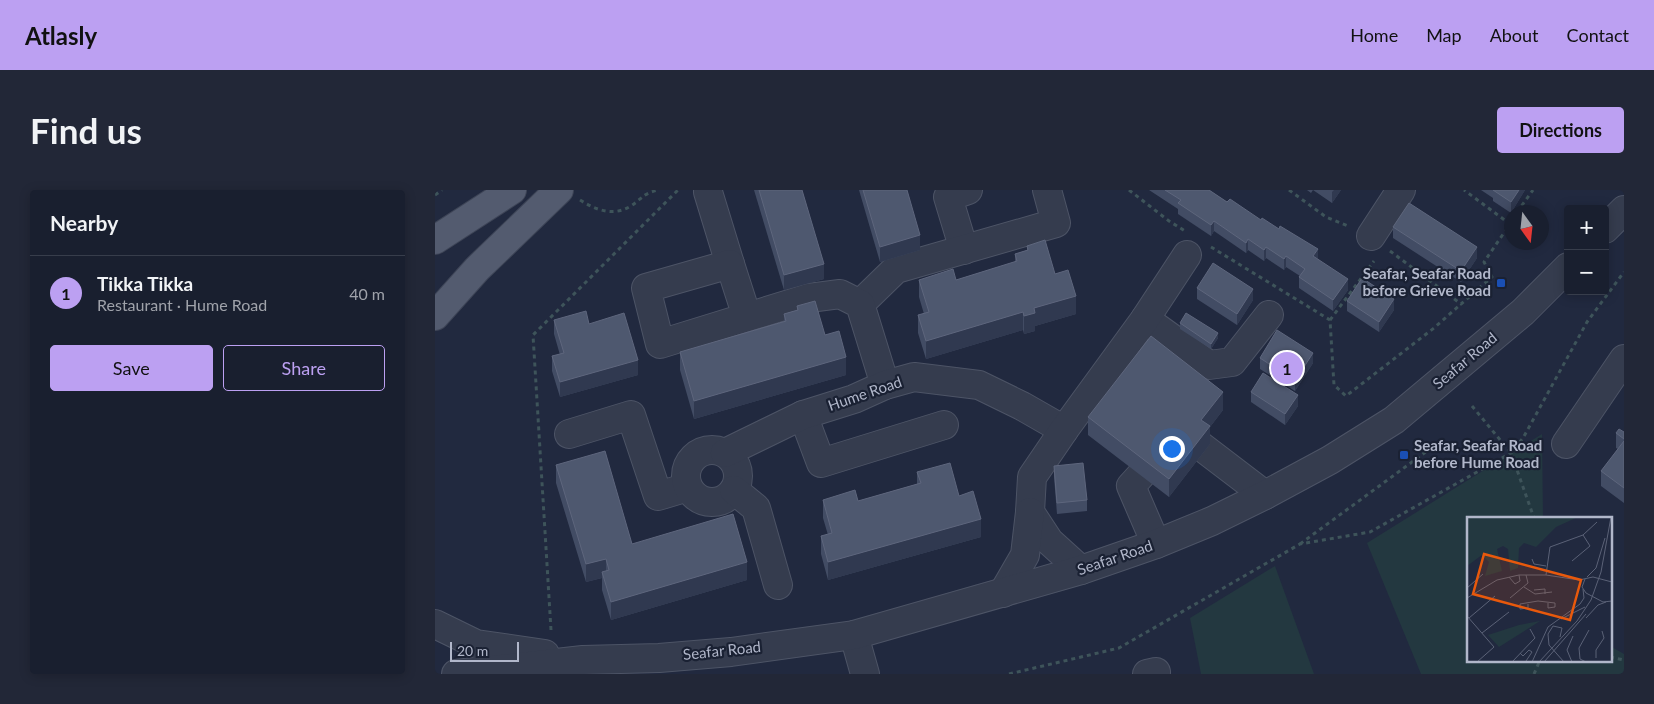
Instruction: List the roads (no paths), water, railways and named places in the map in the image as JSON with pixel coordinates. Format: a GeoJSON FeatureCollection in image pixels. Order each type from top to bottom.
{"type":"FeatureCollection","features":[{"type":"Feature","properties":{"kind":"main road"},"geometry":{"type":"LineString","coordinates":[[435,240],[512,190]]}},
{"type":"Feature","properties":{"kind":"main road"},"geometry":{"type":"LineString","coordinates":[[435,316],[477,268],[566,193]]}},
{"type":"Feature","properties":{"kind":"street"},"geometry":{"type":"LineString","coordinates":[[860,304],[896,269],[1057,223],[1047,190]]}},
{"type":"Feature","properties":{"kind":"street"},"geometry":{"type":"LineString","coordinates":[[1378,242],[1401,190]]}},
{"type":"Feature","properties":{"kind":"street"},"geometry":{"type":"LineString","coordinates":[[708,192],[747,317]]}},
{"type":"Feature","properties":{"kind":"street"},"geometry":{"type":"LineString","coordinates":[[954,192],[964,250]]}},
{"type":"Feature","properties":{"kind":"street"},"geometry":{"type":"LineString","coordinates":[[1609,225],[1624,210]]}},
{"type":"Feature","properties":{"kind":"street"},"geometry":{"type":"LineString","coordinates":[[1003,593],[1025,555],[1032,477],[1145,319],[1187,255]]}},
{"type":"Feature","properties":{"kind":"street"},"geometry":{"type":"LineString","coordinates":[[730,264],[646,288],[660,344],[809,298],[839,294],[860,304],[885,385]]}},
{"type":"Feature","properties":{"kind":"street","name":"Seafar Road"},"geometry":{"type":"LineString","coordinates":[[456,674],[583,660],[659,658],[731,652],[854,634],[1081,570],[1156,544],[1212,521],[1265,496],[1330,460],[1394,420],[1523,312],[1564,271]]}},
{"type":"Feature","properties":{"kind":"street"},"geometry":{"type":"LineString","coordinates":[[1145,319],[1209,365],[1232,362],[1269,315]]}},
{"type":"Feature","properties":{"kind":"street"},"geometry":{"type":"LineString","coordinates":[[1566,444],[1624,359]]}},
{"type":"Feature","properties":{"kind":"street","name":"Hume Road"},"geometry":{"type":"LineString","coordinates":[[725,453],[803,415],[854,399],[885,385],[914,377],[979,385],[1022,406],[1064,430]]}},
{"type":"Feature","properties":{"kind":"street"},"geometry":{"type":"LineString","coordinates":[[569,434],[631,415],[658,496],[688,487]]}},
{"type":"Feature","properties":{"kind":"street"},"geometry":{"type":"LineString","coordinates":[[803,415],[821,463],[944,425]]}},
{"type":"Feature","properties":{"kind":"street"},"geometry":{"type":"LineString","coordinates":[[1156,544],[1131,486],[1181,431],[1265,496]]}},
{"type":"Feature","properties":{"kind":"street"},"geometry":{"type":"LineString","coordinates":[[707,450],[716,450],[725,453],[736,465],[738,482],[729,497],[721,501],[704,502],[696,498],[688,487],[685,474],[687,466],[692,458],[699,453],[707,450]]}},
{"type":"Feature","properties":{"kind":"street"},"geometry":{"type":"LineString","coordinates":[[734,490],[756,508],[778,586]]}},
{"type":"Feature","properties":{"kind":"street"},"geometry":{"type":"LineString","coordinates":[[1030,512],[1049,541],[1081,570]]}},
{"type":"Feature","properties":{"kind":"street","name":"Seafar Road"},"geometry":{"type":"LineString","coordinates":[[435,624],[476,644],[583,660]]}},
{"type":"Feature","properties":{"kind":"street"},"geometry":{"type":"LineString","coordinates":[[854,634],[865,674]]}},
{"type":"Feature","properties":{"kind":"place","name":"Seafar, Seafar Road before Grieve Road"},"geometry":{"type":"Point","coordinates":[1501,283]}},
{"type":"Feature","properties":{"kind":"place","name":"Tikka Tikka"},"geometry":{"type":"Point","coordinates":[1287,368]}},
{"type":"Feature","properties":{"kind":"place","name":"Seafar, Seafar Road before Hume Road"},"geometry":{"type":"Point","coordinates":[1404,455]}}]}
